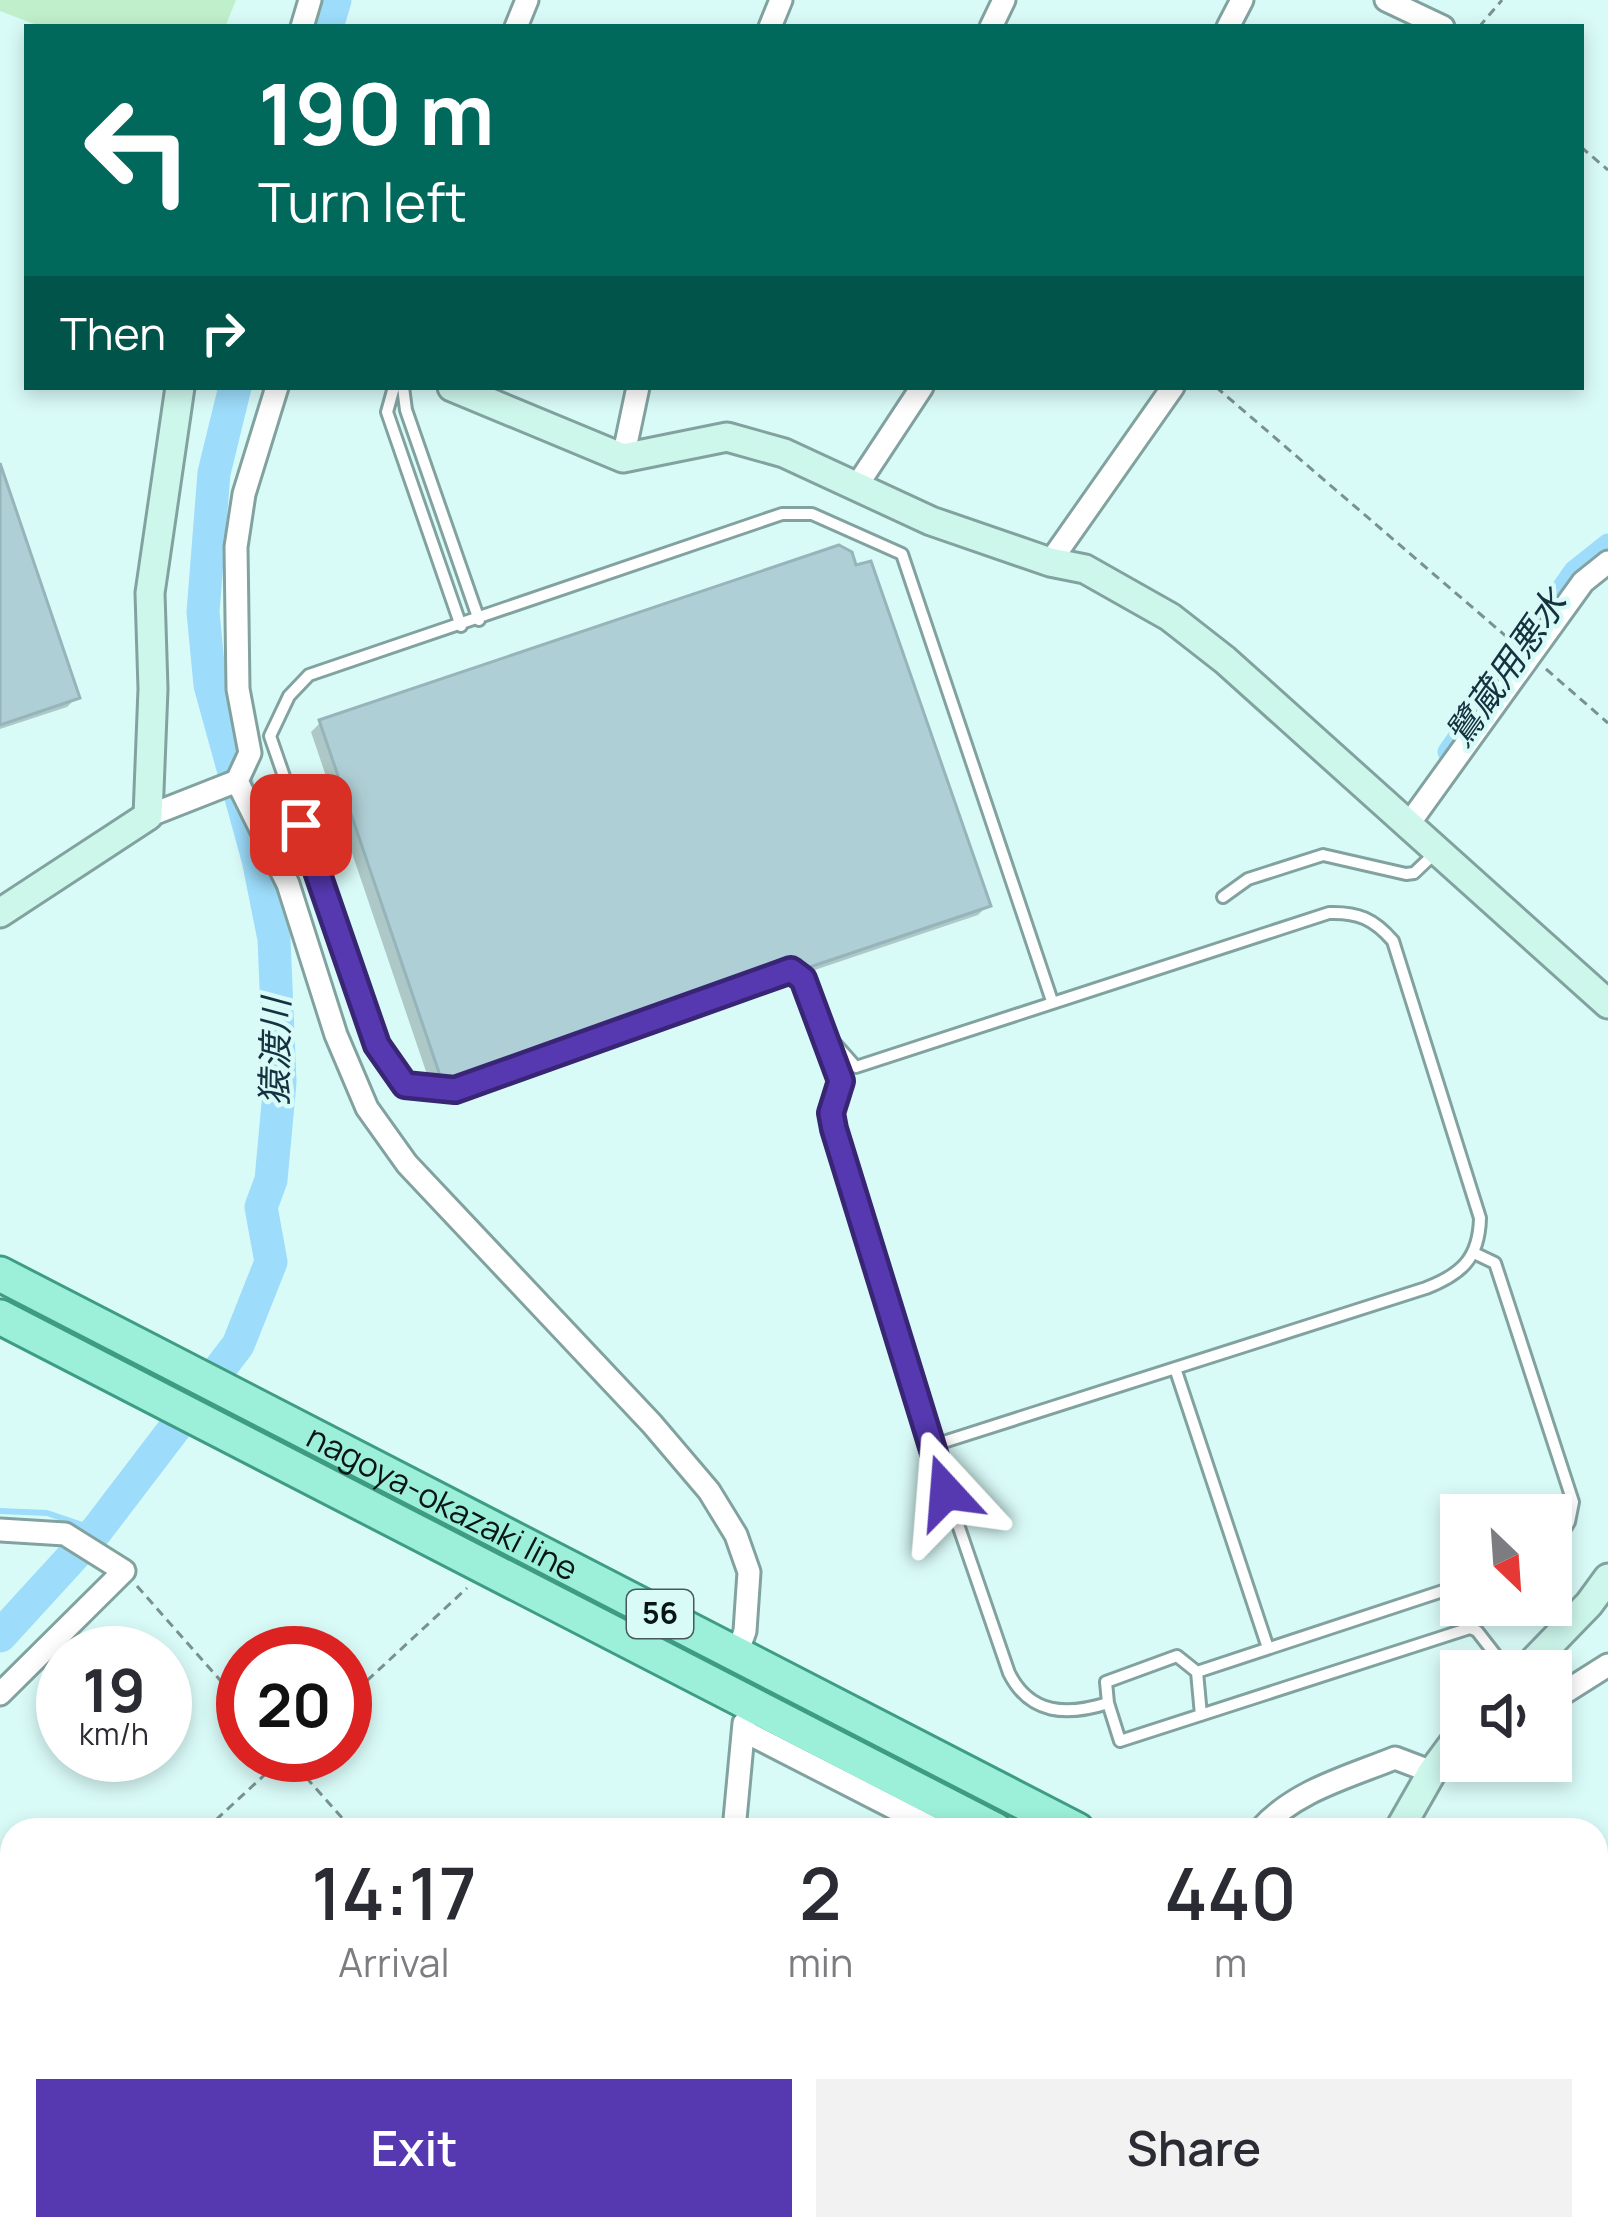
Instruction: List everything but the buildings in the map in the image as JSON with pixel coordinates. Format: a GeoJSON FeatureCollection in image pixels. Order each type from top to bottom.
{"type":"FeatureCollection","features":[{"type":"Feature","properties":{"kind":"main road","name":"nagoya-okazaki line"},"geometry":{"type":"LineString","coordinates":[[0,1274],[1054,1818]]}},
{"type":"Feature","properties":{"kind":"main road","name":"nagoya-okazaki line"},"geometry":{"type":"LineString","coordinates":[[0,1317],[487,1570],[744,1717],[968,1818]]}},
{"type":"Feature","properties":{"kind":"street"},"geometry":{"type":"LineString","coordinates":[[1386,0],[1437,24]]}},
{"type":"Feature","properties":{"kind":"street"},"geometry":{"type":"LineString","coordinates":[[148,816],[153,689],[150,593],[180,390]]}},
{"type":"Feature","properties":{"kind":"street"},"geometry":{"type":"LineString","coordinates":[[0,913],[148,816],[237,781],[250,753],[238,689],[236,547],[244,494],[276,390]]}},
{"type":"Feature","properties":{"kind":"street"},"geometry":{"type":"LineString","coordinates":[[459,390],[622,458],[727,437],[858,484],[931,520],[1050,562],[1085,569],[1170,617],[1226,660],[1608,1004]]}},
{"type":"Feature","properties":{"kind":"street"},"geometry":{"type":"LineString","coordinates":[[622,458],[637,390]]}},
{"type":"Feature","properties":{"kind":"street"},"geometry":{"type":"LineString","coordinates":[[858,484],[920,390]]}},
{"type":"Feature","properties":{"kind":"street"},"geometry":{"type":"LineString","coordinates":[[1050,562],[1171,390]]}},
{"type":"Feature","properties":{"kind":"street"},"geometry":{"type":"LineString","coordinates":[[1408,825],[1583,581],[1608,562]]}},
{"type":"Feature","properties":{"kind":"street"},"geometry":{"type":"LineString","coordinates":[[237,781],[288,884],[336,1035],[367,1108],[407,1164],[652,1424],[709,1491],[736,1535],[748,1572],[745,1631],[737,1654]]}},
{"type":"Feature","properties":{"kind":"street"},"geometry":{"type":"LineString","coordinates":[[0,1530],[65,1534],[120,1568],[0,1694]]}},
{"type":"Feature","properties":{"kind":"street"},"geometry":{"type":"LineString","coordinates":[[1545,1650],[1608,1578]]}},
{"type":"Feature","properties":{"kind":"street"},"geometry":{"type":"LineString","coordinates":[[1572,1688],[1608,1665]]}},
{"type":"Feature","properties":{"kind":"street"},"geometry":{"type":"LineString","coordinates":[[735,1818],[744,1717],[917,1818]]}},
{"type":"Feature","properties":{"kind":"street"},"geometry":{"type":"LineString","coordinates":[[1271,1818],[1313,1791],[1395,1758],[1432,1772]]}},
{"type":"Feature","properties":{"kind":"street"},"geometry":{"type":"LineString","coordinates":[[1406,1818],[1440,1761]]}},
{"type":"Feature","properties":{"kind":"lane"},"geometry":{"type":"LineString","coordinates":[[398,390],[387,412],[461,626]]}},
{"type":"Feature","properties":{"kind":"lane"},"geometry":{"type":"LineString","coordinates":[[400,390],[479,620]]}},
{"type":"Feature","properties":{"kind":"lane"},"geometry":{"type":"LineString","coordinates":[[1052,1001],[902,554],[812,514],[782,514],[309,675],[289,696],[270,736],[377,1045],[405,1085],[455,1090],[791,970],[803,979],[841,1081],[831,1113],[834,1129],[931,1446],[1016,1687],[1037,1706],[1063,1713],[1108,1703]]}},
{"type":"Feature","properties":{"kind":"lane"},"geometry":{"type":"LineString","coordinates":[[1223,898],[1248,879],[1324,855],[1406,874],[1414,873],[1437,851]]}},
{"type":"Feature","properties":{"kind":"lane"},"geometry":{"type":"LineString","coordinates":[[825,1031],[856,1067],[1329,913],[1351,912],[1368,918],[1393,941],[1480,1218],[1468,1266],[1438,1283],[931,1446]]}},
{"type":"Feature","properties":{"kind":"lane"},"geometry":{"type":"LineString","coordinates":[[1474,1253],[1495,1263],[1570,1494]]}},
{"type":"Feature","properties":{"kind":"lane"},"geometry":{"type":"LineString","coordinates":[[1174,1368],[1268,1648]]}},
{"type":"Feature","properties":{"kind":"lane"},"geometry":{"type":"LineString","coordinates":[[1197,1672],[1440,1592]]}},
{"type":"Feature","properties":{"kind":"lane"},"geometry":{"type":"LineString","coordinates":[[1201,1715],[1197,1672],[1177,1656],[1106,1682],[1120,1741],[1201,1715],[1470,1628],[1492,1650]]}},
{"type":"Feature","properties":{"kind":"path"},"geometry":{"type":"LineString","coordinates":[[1482,24],[1502,0]]}},
{"type":"Feature","properties":{"kind":"path"},"geometry":{"type":"LineString","coordinates":[[1584,150],[1608,170]]}},
{"type":"Feature","properties":{"kind":"path"},"geometry":{"type":"LineString","coordinates":[[1219,390],[1508,639]]}},
{"type":"Feature","properties":{"kind":"path"},"geometry":{"type":"LineString","coordinates":[[1531,657],[1608,723]]}},
{"type":"Feature","properties":{"kind":"path"},"geometry":{"type":"LineString","coordinates":[[120,1568],[216,1676]]}},
{"type":"Feature","properties":{"kind":"path"},"geometry":{"type":"LineString","coordinates":[[372,1676],[487,1570]]}},
{"type":"Feature","properties":{"kind":"path"},"geometry":{"type":"LineString","coordinates":[[218,1818],[257,1782]]}},
{"type":"Feature","properties":{"kind":"path"},"geometry":{"type":"LineString","coordinates":[[310,1782],[342,1818]]}},
{"type":"Feature","properties":{"kind":"green space"},"geometry":{"type":"Polygon","coordinates":[[[0,0],[236,0],[226,24],[34,24],[0,11],[0,0]]]}},
{"type":"Feature","properties":{"kind":"waterway","name":"猿渡川"},"geometry":{"type":"LineString","coordinates":[[328,24],[335,0]]}},
{"type":"Feature","properties":{"kind":"waterway","name":"猿渡川"},"geometry":{"type":"LineString","coordinates":[[0,1636],[97,1530],[238,1345],[271,1262],[261,1207],[271,1180],[280,1082],[274,939],[258,859],[210,685],[203,612],[214,473],[234,390]]}},
{"type":"Feature","properties":{"kind":"waterway","name":"鷺蔵用悪水"},"geometry":{"type":"LineString","coordinates":[[1448,752],[1574,571],[1608,544]]}},
{"type":"Feature","properties":{"kind":"waterway"},"geometry":{"type":"LineString","coordinates":[[0,1511],[47,1513],[97,1530]]}},
{"type":"Feature","properties":{"kind":"route"},"geometry":{"type":"LineString","coordinates":[[301,825],[377,1045],[405,1085],[455,1090],[791,970],[803,979],[841,1081],[833,1097],[834,1129],[946,1492]]}}]}
